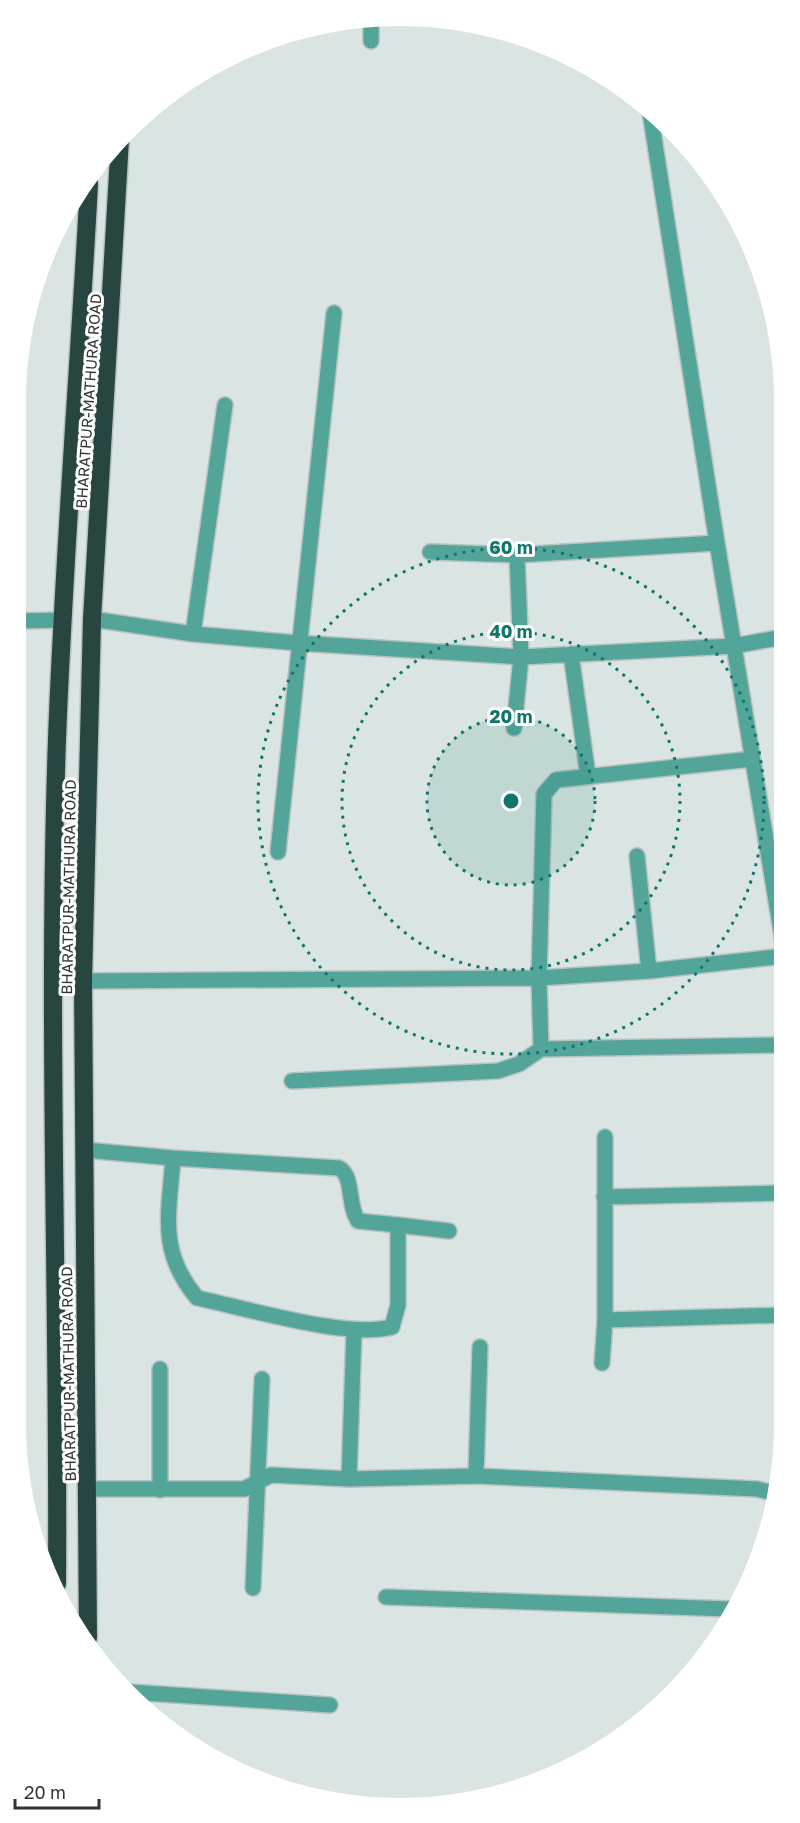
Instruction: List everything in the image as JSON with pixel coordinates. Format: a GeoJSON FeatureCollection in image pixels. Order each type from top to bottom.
{"type":"FeatureCollection","features":[{"type":"Feature","properties":{"kind":"highway","name":"BHARATPUR-MATHURA ROAD"},"geometry":{"type":"LineString","coordinates":[[88,1629],[83,981],[92,619],[119,152]]}},
{"type":"Feature","properties":{"kind":"highway","name":"BHARATPUR-MATHURA ROAD"},"geometry":{"type":"LineString","coordinates":[[57,1573],[54,979],[57,740],[88,193]]}},
{"type":"Feature","properties":{"kind":"highway"},"geometry":{"type":"LineString","coordinates":[[57,740],[89,743]]}},
{"type":"Feature","properties":{"kind":"highway"},"geometry":{"type":"LineString","coordinates":[[57,1227],[84,1227]]}},
{"type":"Feature","properties":{"kind":"street"},"geometry":{"type":"LineString","coordinates":[[371,27],[371,41]]}},
{"type":"Feature","properties":{"kind":"street"},"geometry":{"type":"LineString","coordinates":[[652,122],[774,894]]}},
{"type":"Feature","properties":{"kind":"street"},"geometry":{"type":"LineString","coordinates":[[278,852],[334,314]]}},
{"type":"Feature","properties":{"kind":"street"},"geometry":{"type":"LineString","coordinates":[[193,634],[225,405]]}},
{"type":"Feature","properties":{"kind":"street"},"geometry":{"type":"LineString","coordinates":[[430,552],[517,555],[717,543]]}},
{"type":"Feature","properties":{"kind":"street"},"geometry":{"type":"LineString","coordinates":[[514,728],[521,657],[517,555]]}},
{"type":"Feature","properties":{"kind":"street"},"geometry":{"type":"LineString","coordinates":[[92,619],[193,634],[521,657],[734,646],[774,639]]}},
{"type":"Feature","properties":{"kind":"street"},"geometry":{"type":"LineString","coordinates":[[26,621],[64,620]]}},
{"type":"Feature","properties":{"kind":"street"},"geometry":{"type":"LineString","coordinates":[[571,654],[588,776]]}},
{"type":"Feature","properties":{"kind":"street"},"geometry":{"type":"LineString","coordinates":[[541,1049],[539,978],[544,794],[556,780],[752,759]]}},
{"type":"Feature","properties":{"kind":"street"},"geometry":{"type":"LineString","coordinates":[[637,856],[649,971]]}},
{"type":"Feature","properties":{"kind":"street"},"geometry":{"type":"LineString","coordinates":[[83,981],[539,978],[649,971],[774,957]]}},
{"type":"Feature","properties":{"kind":"street"},"geometry":{"type":"LineString","coordinates":[[292,1081],[498,1071],[519,1064],[541,1049],[774,1045]]}},
{"type":"Feature","properties":{"kind":"street"},"geometry":{"type":"LineString","coordinates":[[602,1363],[605,1320],[605,1137]]}},
{"type":"Feature","properties":{"kind":"street"},"geometry":{"type":"LineString","coordinates":[[86,1150],[172,1158],[339,1168],[345,1171],[349,1180],[350,1202],[358,1221],[449,1231]]}},
{"type":"Feature","properties":{"kind":"street"},"geometry":{"type":"LineString","coordinates":[[172,1158],[168,1243],[182,1280],[197,1298],[354,1331],[392,1327],[396,1319],[398,1225]]}},
{"type":"Feature","properties":{"kind":"street"},"geometry":{"type":"LineString","coordinates":[[604,1197],[774,1193]]}},
{"type":"Feature","properties":{"kind":"street"},"geometry":{"type":"LineString","coordinates":[[605,1320],[774,1315]]}},
{"type":"Feature","properties":{"kind":"street"},"geometry":{"type":"LineString","coordinates":[[349,1479],[354,1331]]}},
{"type":"Feature","properties":{"kind":"street"},"geometry":{"type":"LineString","coordinates":[[476,1476],[480,1347]]}},
{"type":"Feature","properties":{"kind":"street"},"geometry":{"type":"LineString","coordinates":[[160,1370],[160,1490]]}},
{"type":"Feature","properties":{"kind":"street"},"geometry":{"type":"LineString","coordinates":[[253,1588],[262,1379]]}},
{"type":"Feature","properties":{"kind":"street"},"geometry":{"type":"LineString","coordinates":[[87,1489],[244,1489],[271,1475],[349,1479],[476,1476],[757,1489],[768,1492]]}},
{"type":"Feature","properties":{"kind":"street"},"geometry":{"type":"LineString","coordinates":[[386,1597],[725,1609]]}},
{"type":"Feature","properties":{"kind":"street"},"geometry":{"type":"LineString","coordinates":[[140,1693],[330,1705]]}}]}
